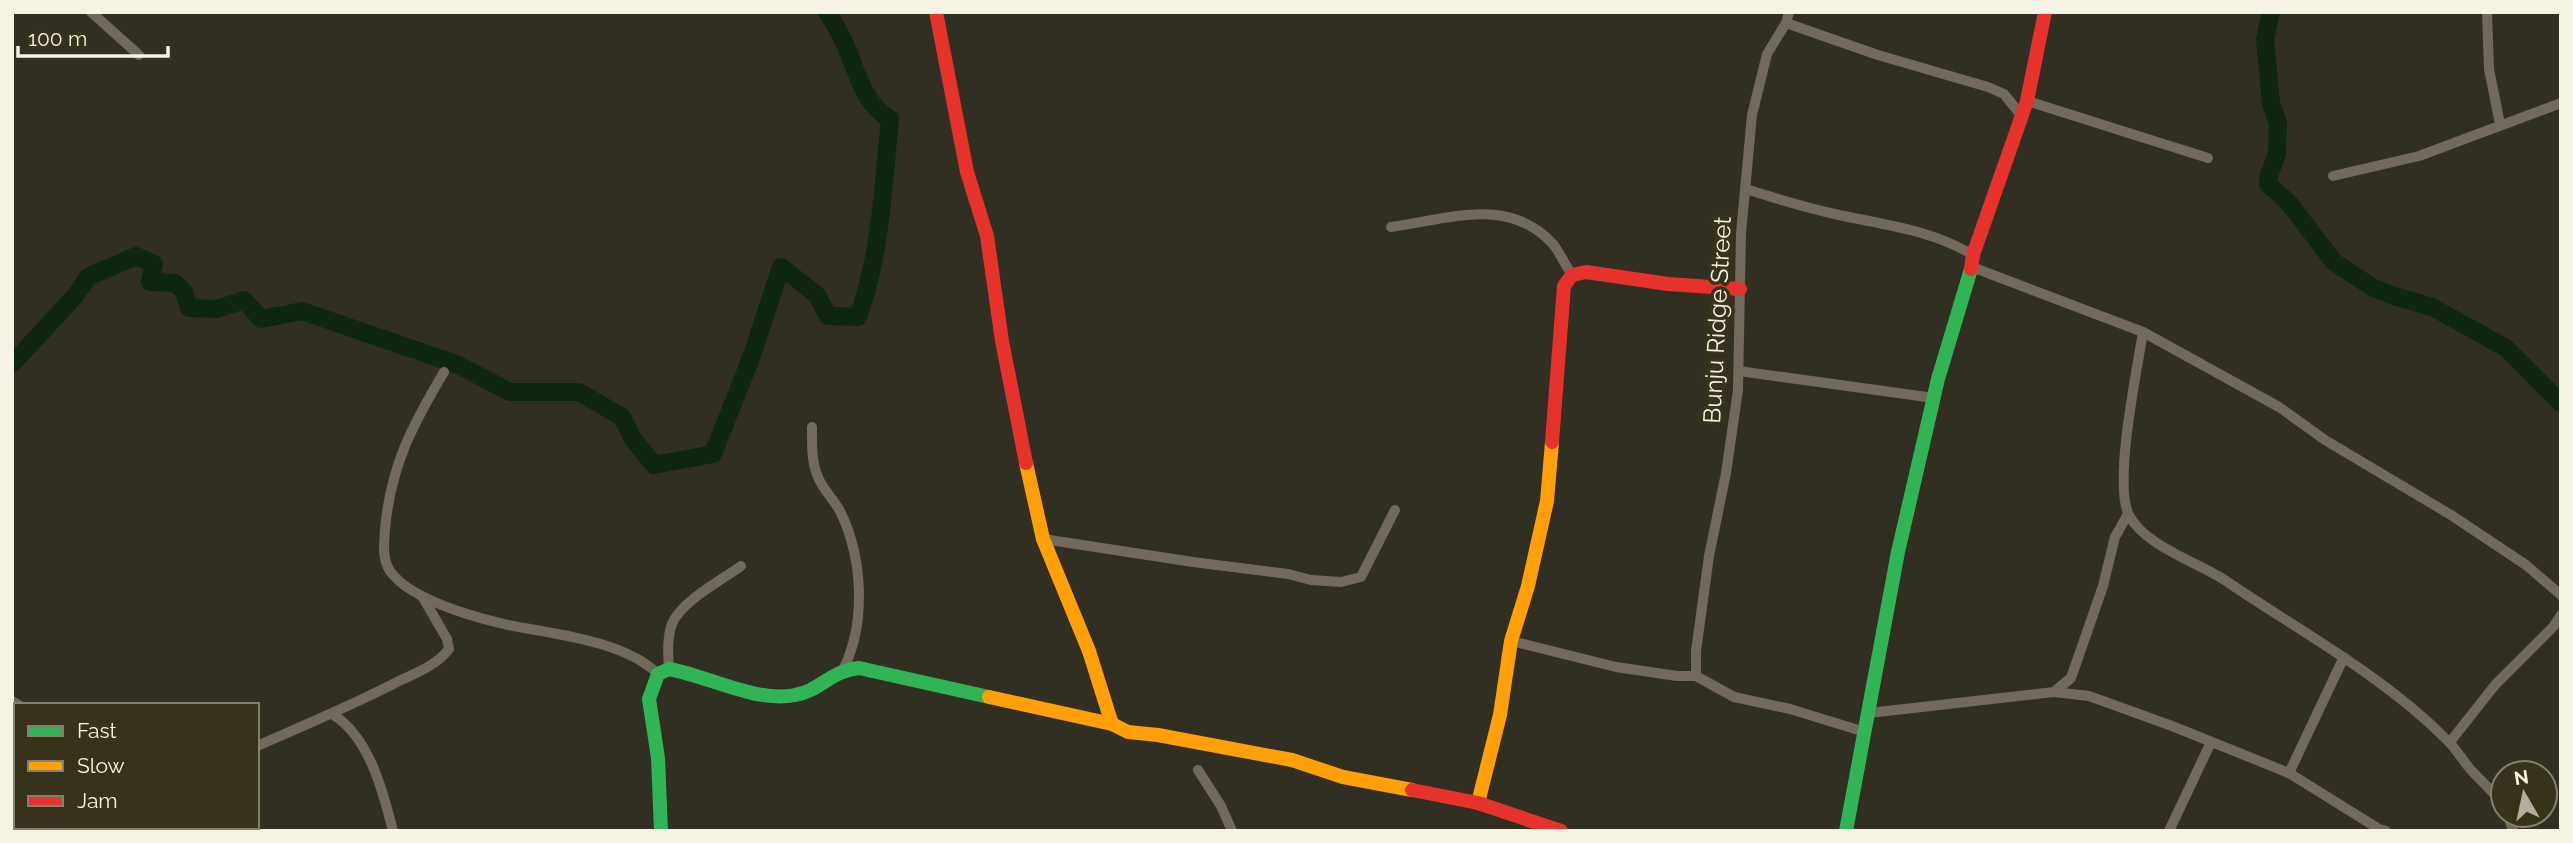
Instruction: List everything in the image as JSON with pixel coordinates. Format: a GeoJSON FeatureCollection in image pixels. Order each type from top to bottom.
{"type":"FeatureCollection","features":[{"type":"Feature","properties":{"kind":"street"},"geometry":{"type":"LineString","coordinates":[[91,12],[139,55]]}},
{"type":"Feature","properties":{"kind":"street"},"geometry":{"type":"LineString","coordinates":[[936,12],[967,172],[987,236],[1004,354],[1032,495],[1043,539],[1090,651],[1112,724]]}},
{"type":"Feature","properties":{"kind":"street"},"geometry":{"type":"LineString","coordinates":[[1846,831],[1898,552],[1934,398],[1972,261],[2027,101],[2045,12]]}},
{"type":"Feature","properties":{"kind":"street"},"geometry":{"type":"LineString","coordinates":[[2487,12],[2489,69],[2500,124]]}},
{"type":"Feature","properties":{"kind":"street"},"geometry":{"type":"LineString","coordinates":[[1787,18],[1878,55],[1988,87],[2004,94],[2021,115]]}},
{"type":"Feature","properties":{"kind":"street","name":"Bunju Ridge Street"},"geometry":{"type":"LineString","coordinates":[[1696,676],[1696,651],[1709,556],[1733,431],[1739,371],[1742,215],[1752,115],[1767,54],[1787,18]]}},
{"type":"Feature","properties":{"kind":"street"},"geometry":{"type":"LineString","coordinates":[[2027,101],[2208,158]]}},
{"type":"Feature","properties":{"kind":"street"},"geometry":{"type":"LineString","coordinates":[[2333,176],[2419,156],[2561,103]]}},
{"type":"Feature","properties":{"kind":"street"},"geometry":{"type":"LineString","coordinates":[[1746,190],[1942,238],[1972,261],[2143,332],[2279,407],[2325,440],[2451,515],[2526,565],[2561,594]]}},
{"type":"Feature","properties":{"kind":"street"},"geometry":{"type":"LineString","coordinates":[[1391,227],[1475,213],[1490,213],[1513,219],[1553,244],[1572,275]]}},
{"type":"Feature","properties":{"kind":"street"},"geometry":{"type":"LineString","coordinates":[[1478,803],[1500,715],[1511,641],[1528,586],[1547,501],[1564,286],[1572,275],[1586,272],[1668,284],[1740,289]]}},
{"type":"Feature","properties":{"kind":"street"},"geometry":{"type":"LineString","coordinates":[[2143,332],[2124,465],[2124,498],[2128,514],[2137,528],[2160,544],[2227,581],[2260,606],[2344,657],[2450,742],[2469,768],[2489,788]]}},
{"type":"Feature","properties":{"kind":"street"},"geometry":{"type":"LineString","coordinates":[[1739,371],[1934,398]]}},
{"type":"Feature","properties":{"kind":"street"},"geometry":{"type":"LineString","coordinates":[[444,372],[413,424],[399,458],[388,498],[384,557],[390,571],[405,586],[467,614],[559,634],[636,656],[664,672],[792,697],[804,694],[829,675],[844,668],[859,668],[1112,724],[1128,732],[1292,760],[1343,777],[1478,803],[1560,831]]}},
{"type":"Feature","properties":{"kind":"street"},"geometry":{"type":"LineString","coordinates":[[812,427],[815,472],[840,510],[855,559],[858,617],[851,653],[844,668]]}},
{"type":"Feature","properties":{"kind":"street"},"geometry":{"type":"LineString","coordinates":[[1043,539],[1288,574],[1311,580],[1341,582],[1362,577],[1395,510]]}},
{"type":"Feature","properties":{"kind":"street"},"geometry":{"type":"LineString","coordinates":[[2054,692],[2071,678],[2103,586],[2115,537],[2128,514]]}},
{"type":"Feature","properties":{"kind":"street"},"geometry":{"type":"LineString","coordinates":[[660,831],[662,814],[658,758],[649,699],[664,672],[673,622],[679,613],[741,566]]}},
{"type":"Feature","properties":{"kind":"street"},"geometry":{"type":"LineString","coordinates":[[259,745],[332,714],[414,674],[444,656],[449,649],[447,639],[422,595]]}},
{"type":"Feature","properties":{"kind":"street"},"geometry":{"type":"LineString","coordinates":[[2450,742],[2495,685],[2553,627],[2561,615]]}},
{"type":"Feature","properties":{"kind":"street"},"geometry":{"type":"LineString","coordinates":[[1511,641],[1616,667],[1677,676],[1696,676],[1734,696],[1790,709],[1864,732]]}},
{"type":"Feature","properties":{"kind":"street"},"geometry":{"type":"LineString","coordinates":[[2289,773],[2344,657]]}},
{"type":"Feature","properties":{"kind":"street"},"geometry":{"type":"LineString","coordinates":[[1868,713],[2054,692],[2089,696],[2289,773],[2381,830]]}},
{"type":"Feature","properties":{"kind":"street"},"geometry":{"type":"LineString","coordinates":[[332,714],[354,733],[374,772],[393,831]]}},
{"type":"Feature","properties":{"kind":"street"},"geometry":{"type":"LineString","coordinates":[[2169,831],[2211,742]]}},
{"type":"Feature","properties":{"kind":"street"},"geometry":{"type":"LineString","coordinates":[[1198,770],[1221,806],[1232,831]]}},
{"type":"Feature","properties":{"kind":"waterway"},"geometry":{"type":"LineString","coordinates":[[12,364],[75,296],[88,277],[136,256],[154,264],[150,282],[175,283],[184,292],[189,308],[217,309],[244,300],[261,319],[302,311],[456,364],[510,392],[579,392],[622,417],[633,439],[654,465],[713,454],[751,358],[781,267],[817,295],[828,316],[858,317],[866,293],[880,220],[890,119],[880,112],[865,93],[846,47],[827,12]]}},
{"type":"Feature","properties":{"kind":"waterway"},"geometry":{"type":"LineString","coordinates":[[2271,12],[2265,39],[2271,103],[2278,123],[2277,154],[2268,184],[2289,203],[2334,262],[2372,287],[2432,307],[2506,348],[2561,403]]}},
{"type":"Feature","properties":{"kind":"traffic: fast"},"geometry":{"type":"LineString","coordinates":[[1846,831],[1898,552],[1938,379],[1971,269]]}},
{"type":"Feature","properties":{"kind":"traffic: fast"},"geometry":{"type":"LineString","coordinates":[[661,831],[658,758],[649,699],[658,674],[669,669],[764,695],[804,693],[840,673],[859,668],[989,697]]}},
{"type":"Feature","properties":{"kind":"traffic: slow"},"geometry":{"type":"LineString","coordinates":[[1478,803],[1500,715],[1511,641],[1528,586],[1547,501],[1552,442]]}},
{"type":"Feature","properties":{"kind":"traffic: slow"},"geometry":{"type":"LineString","coordinates":[[1026,463],[1043,539],[1089,651],[1112,724]]}},
{"type":"Feature","properties":{"kind":"traffic: slow"},"geometry":{"type":"LineString","coordinates":[[989,697],[1112,724],[1128,732],[1292,760],[1343,777],[1412,790]]}},
{"type":"Feature","properties":{"kind":"traffic: jam"},"geometry":{"type":"LineString","coordinates":[[936,12],[967,172],[987,236],[1002,341],[1026,463]]}},
{"type":"Feature","properties":{"kind":"traffic: jam"},"geometry":{"type":"LineString","coordinates":[[1971,269],[1973,255],[2027,101],[2045,12]]}},
{"type":"Feature","properties":{"kind":"traffic: jam"},"geometry":{"type":"LineString","coordinates":[[1552,442],[1564,286],[1572,275],[1586,272],[1668,284],[1740,289]]}},
{"type":"Feature","properties":{"kind":"traffic: jam"},"geometry":{"type":"LineString","coordinates":[[1412,790],[1478,803],[1561,831]]}}]}
